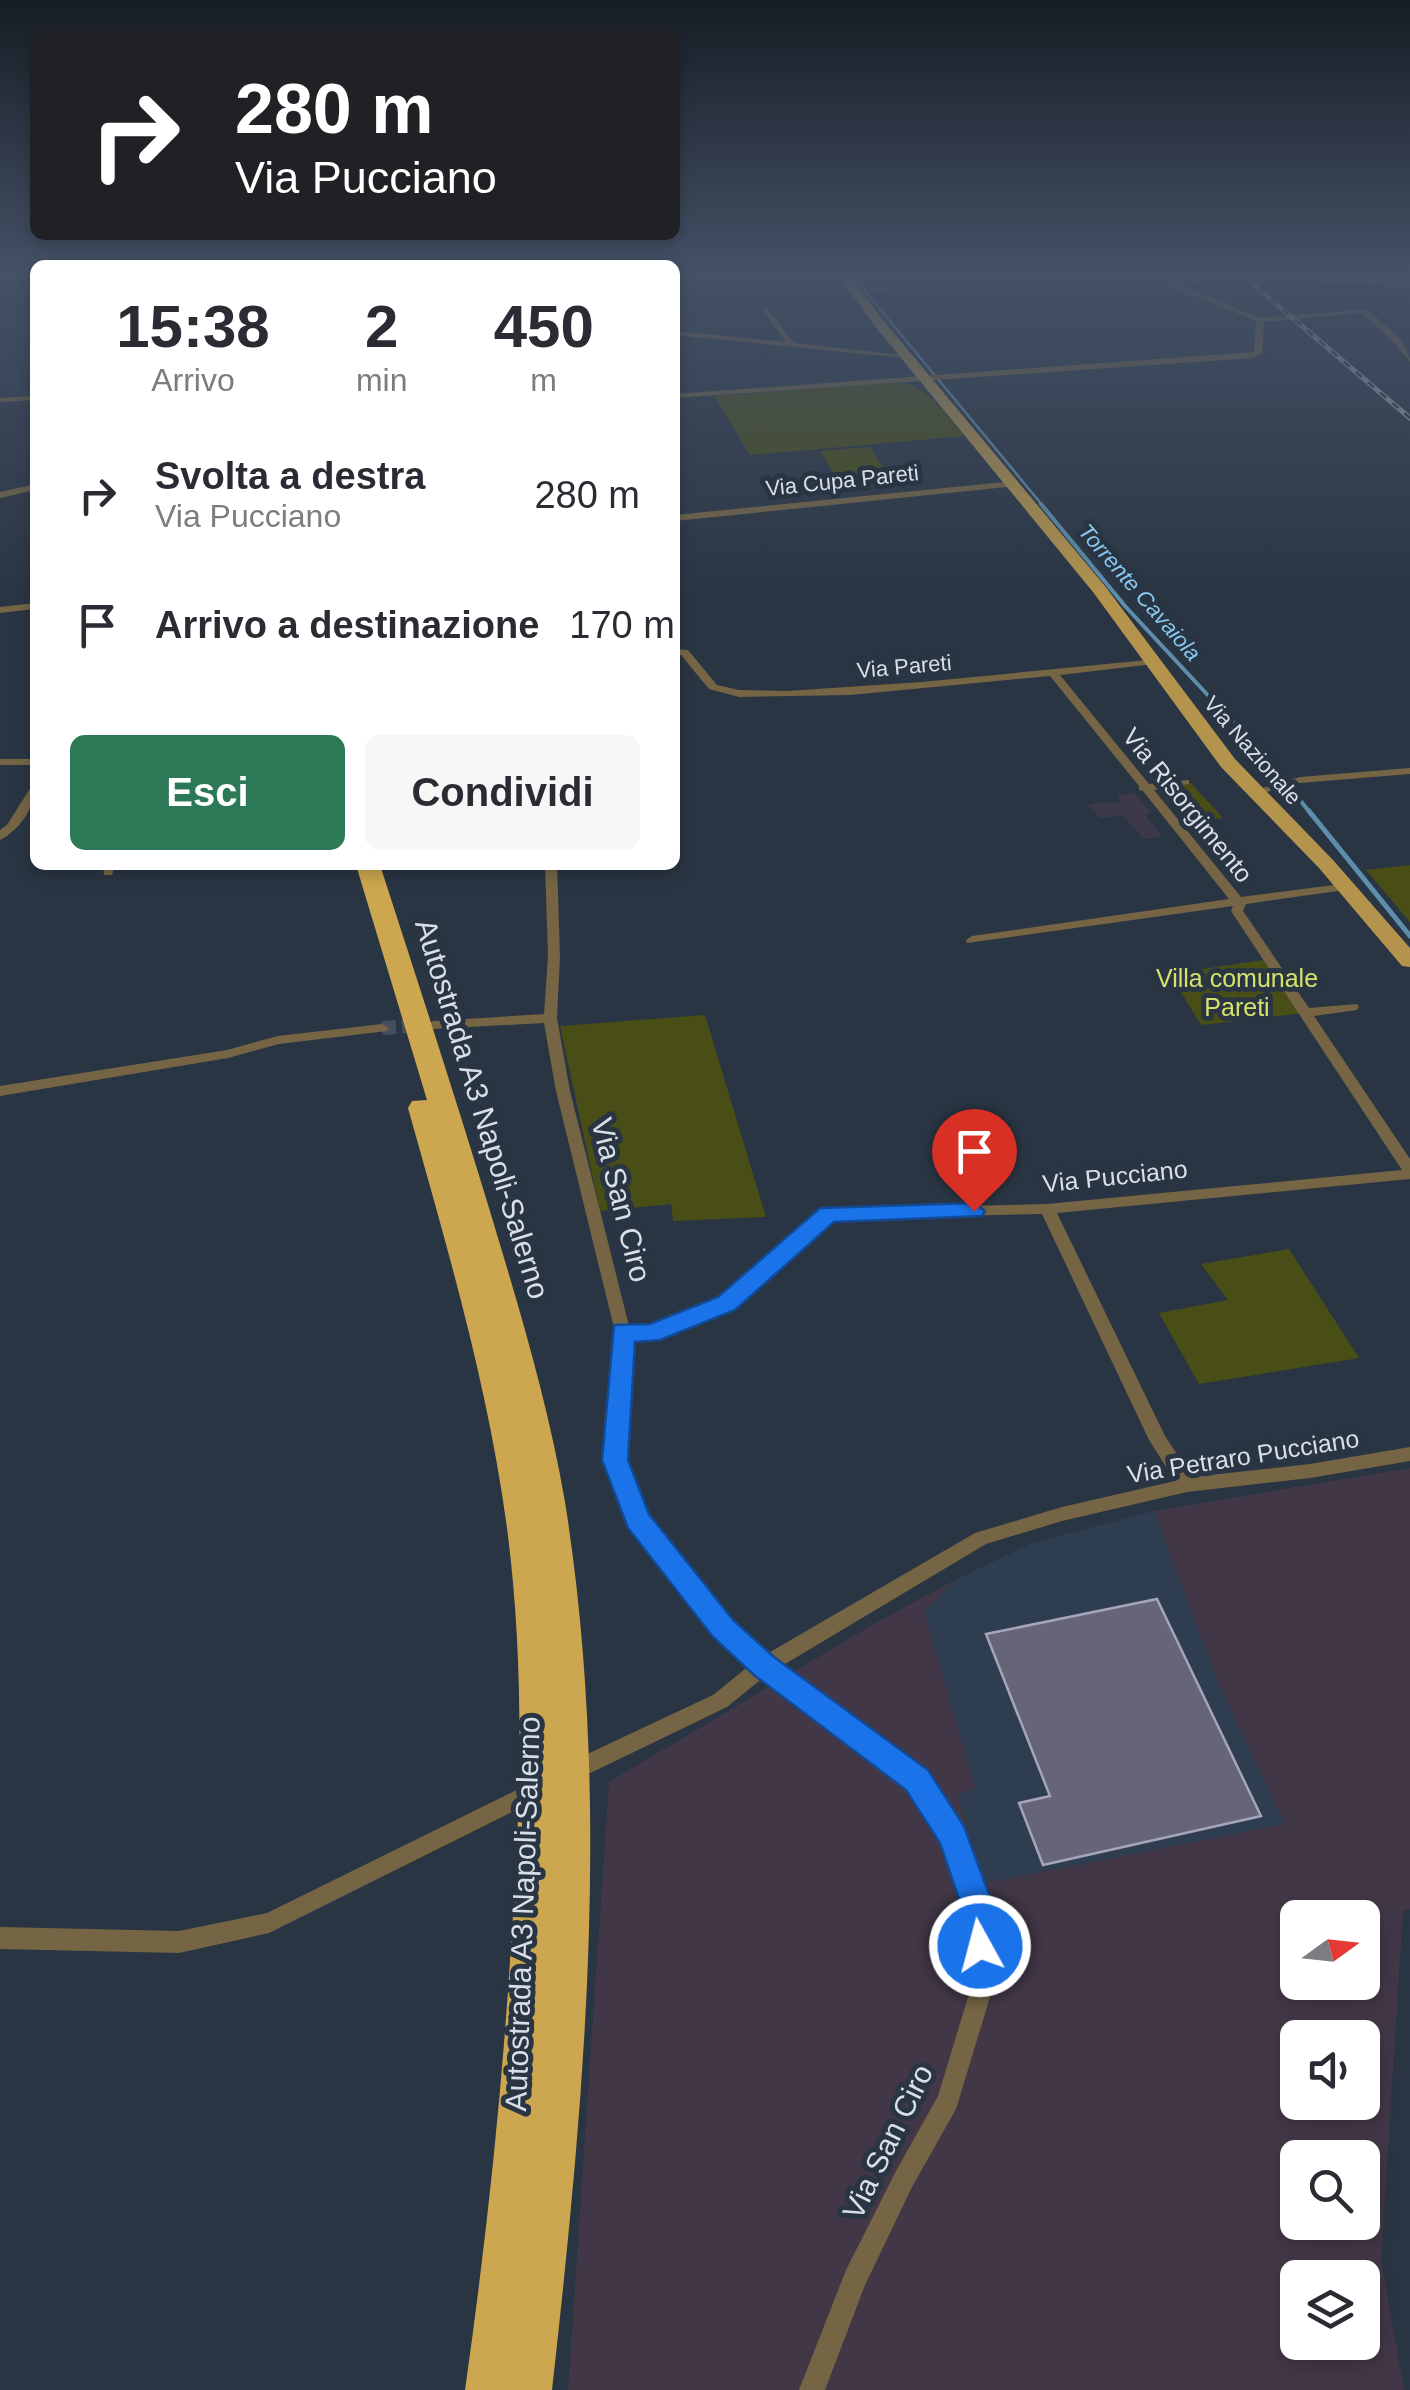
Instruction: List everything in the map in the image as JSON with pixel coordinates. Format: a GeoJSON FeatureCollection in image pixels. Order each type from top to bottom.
{"type":"FeatureCollection","features":[{"type":"Feature","properties":{"kind":"highway","name":"Autostrada A3 Napoli-Salerno"},"geometry":{"type":"LineString","coordinates":[[351,870],[492,1354],[516,1466],[532,1604],[539,1699],[538,1871],[512,2219],[490,2390]]}},
{"type":"Feature","properties":{"kind":"highway","name":"Autostrada A3 Napoli-Salerno"},"geometry":{"type":"LineString","coordinates":[[370,870],[523,1378],[555,1568],[568,1740],[566,1924],[553,2147],[527,2390]]}},
{"type":"Feature","properties":{"kind":"main road","name":"Via Nazionale"},"geometry":{"type":"LineString","coordinates":[[928,380],[1154,661],[1228,763],[1263,790],[1410,960]]}},
{"type":"Feature","properties":{"kind":"street"},"geometry":{"type":"LineString","coordinates":[[680,396],[881,380]]}},
{"type":"Feature","properties":{"kind":"street"},"geometry":{"type":"LineString","coordinates":[[0,400],[30,398]]}},
{"type":"Feature","properties":{"kind":"street","name":"Via Cupa Pareti"},"geometry":{"type":"LineString","coordinates":[[680,516],[1014,484]]}},
{"type":"Feature","properties":{"kind":"street"},"geometry":{"type":"LineString","coordinates":[[0,494],[30,489]]}},
{"type":"Feature","properties":{"kind":"street"},"geometry":{"type":"LineString","coordinates":[[0,610],[30,607]]}},
{"type":"Feature","properties":{"kind":"street","name":"Via Pareti"},"geometry":{"type":"LineString","coordinates":[[680,652],[714,688],[752,697],[1154,661]]}},
{"type":"Feature","properties":{"kind":"street","name":"Via Risorgimento"},"geometry":{"type":"LineString","coordinates":[[1052,672],[1240,904],[1237,911],[1410,1172]]}},
{"type":"Feature","properties":{"kind":"street"},"geometry":{"type":"LineString","coordinates":[[0,762],[30,762]]}},
{"type":"Feature","properties":{"kind":"street"},"geometry":{"type":"LineString","coordinates":[[1263,790],[1300,780],[1410,771]]}},
{"type":"Feature","properties":{"kind":"street"},"geometry":{"type":"LineString","coordinates":[[1143,788],[1185,782]]}},
{"type":"Feature","properties":{"kind":"street"},"geometry":{"type":"LineString","coordinates":[[0,836],[12,828],[30,797]]}},
{"type":"Feature","properties":{"kind":"street","name":"Via San Ciro"},"geometry":{"type":"LineString","coordinates":[[551,870],[554,956],[550,1018],[563,1091],[623,1332],[615,1460],[638,1520],[723,1628],[764,1666],[917,1780],[953,1836],[978,1908],[983,1984],[948,2101],[855,2278],[812,2390]]}},
{"type":"Feature","properties":{"kind":"street"},"geometry":{"type":"LineString","coordinates":[[972,940],[1345,886]]}},
{"type":"Feature","properties":{"kind":"street"},"geometry":{"type":"LineString","coordinates":[[1304,1013],[1352,1008]]}},
{"type":"Feature","properties":{"kind":"street"},"geometry":{"type":"LineString","coordinates":[[432,1025],[550,1018]]}},
{"type":"Feature","properties":{"kind":"street"},"geometry":{"type":"LineString","coordinates":[[0,1091],[228,1054],[278,1040],[382,1028]]}},
{"type":"Feature","properties":{"kind":"street","name":"Via Pucciano"},"geometry":{"type":"LineString","coordinates":[[623,1332],[652,1333],[726,1304],[828,1214],[1047,1210],[1410,1172]]}},
{"type":"Feature","properties":{"kind":"street"},"geometry":{"type":"LineString","coordinates":[[1047,1210],[1158,1440],[1187,1485]]}},
{"type":"Feature","properties":{"kind":"street","name":"Via Petraro Pucciano"},"geometry":{"type":"LineString","coordinates":[[0,1938],[179,1942],[269,1923],[720,1702],[764,1666],[982,1538],[1062,1514],[1187,1485],[1410,1454]]}},
{"type":"Feature","properties":{"kind":"shaded area"},"geometry":{"type":"Polygon","coordinates":[[[1134,792],[1152,813],[1145,815],[1162,836],[1144,839],[1122,815],[1100,818],[1087,804],[1121,802],[1118,795],[1134,792]]]}},
{"type":"Feature","properties":{"kind":"shaded area"},"geometry":{"type":"Polygon","coordinates":[[[1410,1468],[1410,1909],[1403,1910],[1381,2260],[1404,2390],[568,2390],[609,1782],[955,1580],[924,1611],[975,1788],[957,1795],[985,1883],[1285,1824],[1219,1685],[1154,1511],[1410,1468]]]}},
{"type":"Feature","properties":{"kind":"shaded area"},"geometry":{"type":"Polygon","coordinates":[[[1154,1511],[1219,1685],[1286,1824],[985,1883],[957,1794],[975,1787],[923,1611],[955,1580],[1032,1543],[1154,1511]]]}},
{"type":"Feature","properties":{"kind":"green space"},"geometry":{"type":"Polygon","coordinates":[[[900,382],[928,396],[964,436],[750,455],[714,396],[900,382]]]}},
{"type":"Feature","properties":{"kind":"green space"},"geometry":{"type":"Polygon","coordinates":[[[870,447],[890,478],[839,482],[820,451],[870,447]]]}},
{"type":"Feature","properties":{"kind":"green space"},"geometry":{"type":"Polygon","coordinates":[[[1191,783],[1223,818],[1187,823],[1156,788],[1191,783]]]}},
{"type":"Feature","properties":{"kind":"green space"},"geometry":{"type":"Polygon","coordinates":[[[1410,865],[1410,922],[1366,870],[1410,865]]]}},
{"type":"Feature","properties":{"kind":"green space","name":"Villa comunale Pareti"},"geometry":{"type":"Polygon","coordinates":[[[1263,960],[1304,1013],[1201,1025],[1170,974],[1263,960]]]}},
{"type":"Feature","properties":{"kind":"green space"},"geometry":{"type":"Polygon","coordinates":[[[705,1015],[766,1217],[673,1221],[671,1204],[600,1211],[560,1026],[705,1015]]]}},
{"type":"Feature","properties":{"kind":"green space"},"geometry":{"type":"Polygon","coordinates":[[[1289,1249],[1359,1358],[1199,1384],[1159,1313],[1228,1300],[1201,1264],[1289,1249]]]}},
{"type":"Feature","properties":{"kind":"building"},"geometry":{"type":"Polygon","coordinates":[[[1157,1599],[1261,1816],[1043,1865],[1019,1803],[1050,1796],[986,1634],[1157,1599]]]}},
{"type":"Feature","properties":{"kind":"waterway","name":"Torrente Cavaiola"},"geometry":{"type":"LineString","coordinates":[[938,380],[1043,506]]}},
{"type":"Feature","properties":{"kind":"waterway","name":"Torrente Cavaiola"},"geometry":{"type":"LineString","coordinates":[[1041,504],[1125,606],[1269,761],[1311,814]]}},
{"type":"Feature","properties":{"kind":"waterway","name":"Torrente Cavaiola"},"geometry":{"type":"LineString","coordinates":[[1309,811],[1410,936]]}},
{"type":"Feature","properties":{"kind":"tunnel"},"geometry":{"type":"LineString","coordinates":[[382,1028],[424,1025]]}},
{"type":"Feature","properties":{"kind":"railway"},"geometry":{"type":"LineString","coordinates":[[1365,380],[1410,418]]}},
{"type":"Feature","properties":{"kind":"route"},"geometry":{"type":"LineString","coordinates":[[974,1211],[828,1214],[726,1304],[652,1333],[623,1332],[615,1460],[638,1520],[723,1628],[764,1666],[917,1780],[953,1836],[978,1908],[980,1946]]}}]}
